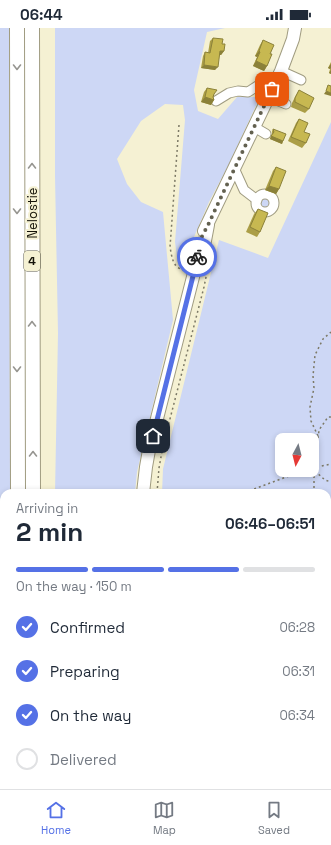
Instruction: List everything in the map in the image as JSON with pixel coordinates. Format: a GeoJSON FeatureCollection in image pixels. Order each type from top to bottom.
{"type":"FeatureCollection","features":[{"type":"Feature","properties":{"kind":"highway","name":"Nelostie"},"geometry":{"type":"LineString","coordinates":[[17,28],[18,489]]}},
{"type":"Feature","properties":{"kind":"highway","name":"Nelostie"},"geometry":{"type":"LineString","coordinates":[[32,28],[33,489]]}},
{"type":"Feature","properties":{"kind":"main road"},"geometry":{"type":"LineString","coordinates":[[143,489],[149,450],[200,267],[208,225],[278,76],[293,39],[295,28]]}},
{"type":"Feature","properties":{"kind":"lane"},"geometry":{"type":"LineString","coordinates":[[216,101],[229,93],[238,91],[248,92],[265,81],[278,76],[301,80]]}},
{"type":"Feature","properties":{"kind":"lane"},"geometry":{"type":"LineString","coordinates":[[268,96],[286,104]]}},
{"type":"Feature","properties":{"kind":"lane"},"geometry":{"type":"LineString","coordinates":[[254,128],[266,134]]}},
{"type":"Feature","properties":{"kind":"lane"},"geometry":{"type":"LineString","coordinates":[[234,168],[244,190],[257,200]]}},
{"type":"Feature","properties":{"kind":"path"},"geometry":{"type":"LineString","coordinates":[[157,489],[163,446],[204,286],[200,267],[181,270],[176,266],[172,259],[170,248],[179,125]]}},
{"type":"Feature","properties":{"kind":"path"},"geometry":{"type":"LineString","coordinates":[[317,433],[311,421],[310,407],[314,388],[313,376],[315,355],[323,339],[331,332]]}},
{"type":"Feature","properties":{"kind":"path"},"geometry":{"type":"LineString","coordinates":[[318,433],[328,417],[331,417]]}},
{"type":"Feature","properties":{"kind":"path"},"geometry":{"type":"LineString","coordinates":[[319,466],[331,464]]}},
{"type":"Feature","properties":{"kind":"path"},"geometry":{"type":"LineString","coordinates":[[319,475],[325,480],[331,482]]}},
{"type":"Feature","properties":{"kind":"path"},"geometry":{"type":"LineString","coordinates":[[254,489],[286,477]]}},
{"type":"Feature","properties":{"kind":"path"},"geometry":{"type":"LineString","coordinates":[[314,477],[314,489]]}},
{"type":"Feature","properties":{"kind":"shaded area"},"geometry":{"type":"Polygon","coordinates":[[[0,28],[9,28],[10,489],[0,489],[0,28]]]}},
{"type":"Feature","properties":{"kind":"shaded area"},"geometry":{"type":"Polygon","coordinates":[[[55,28],[225,28],[207,32],[194,90],[198,111],[218,119],[237,97],[260,97],[228,166],[209,202],[182,265],[177,257],[175,242],[185,120],[183,105],[165,104],[141,121],[117,159],[127,184],[141,202],[163,212],[173,320],[137,472],[135,489],[55,489],[58,333],[55,176],[55,28]]]}},
{"type":"Feature","properties":{"kind":"shaded area"},"geometry":{"type":"Polygon","coordinates":[[[331,122],[331,489],[162,489],[163,469],[219,240],[268,258],[331,122]]]}},
{"type":"Feature","properties":{"kind":"shaded area"},"geometry":{"type":"Polygon","coordinates":[[[265,197],[269,199],[271,203],[269,207],[265,209],[261,207],[259,203],[261,199],[265,197]]]}},
{"type":"Feature","properties":{"kind":"building"},"geometry":{"type":"Polygon","coordinates":[[[213,38],[223,39],[222,44],[225,44],[224,51],[220,51],[218,67],[204,65],[205,52],[210,53],[213,38]]]}},
{"type":"Feature","properties":{"kind":"building"},"geometry":{"type":"Polygon","coordinates":[[[263,40],[274,45],[267,66],[256,61],[263,40]]]}},
{"type":"Feature","properties":{"kind":"building"},"geometry":{"type":"Polygon","coordinates":[[[328,85],[331,86],[331,93],[326,91],[328,85]]]}},
{"type":"Feature","properties":{"kind":"building"},"geometry":{"type":"Polygon","coordinates":[[[207,88],[217,90],[213,97],[214,100],[205,97],[207,88]]]}},
{"type":"Feature","properties":{"kind":"building"},"geometry":{"type":"Polygon","coordinates":[[[299,90],[314,98],[309,109],[295,102],[295,98],[299,90]]]}},
{"type":"Feature","properties":{"kind":"building"},"geometry":{"type":"Polygon","coordinates":[[[299,119],[308,123],[304,132],[310,134],[306,143],[291,137],[299,119]]]}},
{"type":"Feature","properties":{"kind":"building"},"geometry":{"type":"Polygon","coordinates":[[[273,129],[286,134],[283,141],[271,136],[274,132],[273,129]]]}},
{"type":"Feature","properties":{"kind":"building"},"geometry":{"type":"Polygon","coordinates":[[[276,167],[286,171],[279,189],[269,186],[276,167]]]}},
{"type":"Feature","properties":{"kind":"building"},"geometry":{"type":"Polygon","coordinates":[[[258,209],[268,213],[260,232],[250,227],[258,209]]]}},
{"type":"Feature","properties":{"kind":"way so far"},"geometry":{"type":"LineString","coordinates":[[197,257],[198,244],[272,89]]}},
{"type":"Feature","properties":{"kind":"route"},"geometry":{"type":"LineString","coordinates":[[153,436],[197,257]]}}]}
